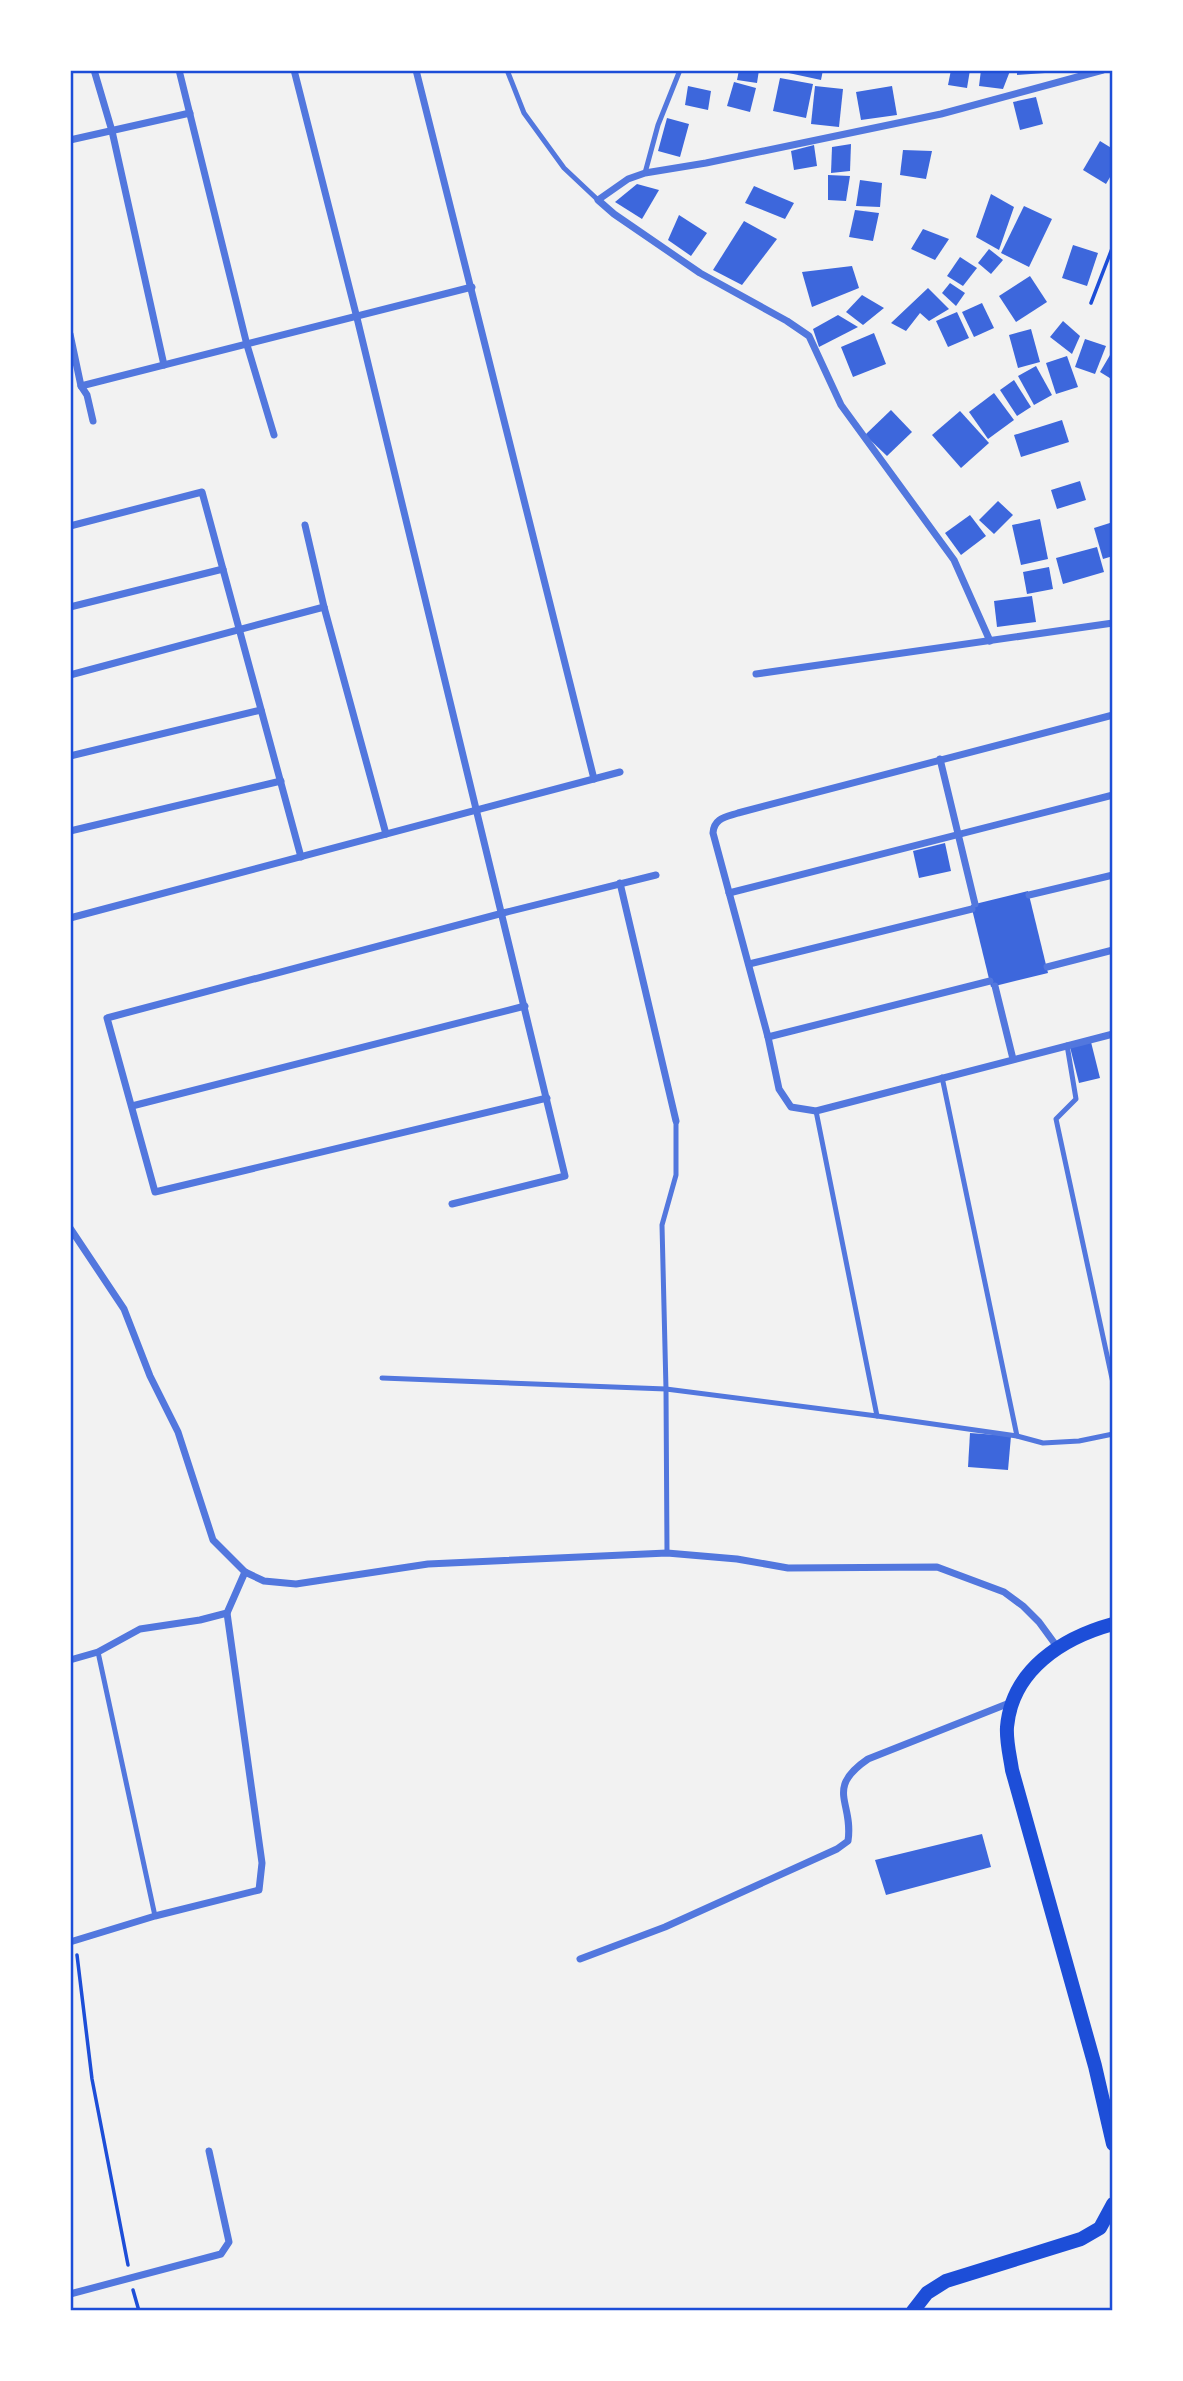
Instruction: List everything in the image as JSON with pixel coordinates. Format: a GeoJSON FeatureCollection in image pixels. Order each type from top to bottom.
{"type":"FeatureCollection","features":[{"type":"Feature","properties":{"kind":"main road"},"geometry":{"type":"LineString","coordinates":[[1113,1625],[1083,1634],[1035,1665],[1021,1681],[1012,1702],[1007,1727],[1012,1770],[1095,2066],[1113,2144]]}},
{"type":"Feature","properties":{"kind":"main road"},"geometry":{"type":"LineString","coordinates":[[913,2311],[927,2294],[946,2281],[1081,2239],[1100,2228],[1113,2204]]}},
{"type":"Feature","properties":{"kind":"street"},"geometry":{"type":"LineString","coordinates":[[94,70],[112,131],[164,365]]}},
{"type":"Feature","properties":{"kind":"street"},"geometry":{"type":"LineString","coordinates":[[179,70],[247,345],[274,435]]}},
{"type":"Feature","properties":{"kind":"street"},"geometry":{"type":"LineString","coordinates":[[294,70],[357,317],[565,1176],[452,1204]]}},
{"type":"Feature","properties":{"kind":"street"},"geometry":{"type":"LineString","coordinates":[[416,70],[594,779]]}},
{"type":"Feature","properties":{"kind":"street"},"geometry":{"type":"LineString","coordinates":[[990,641],[954,560],[841,405],[809,336],[700,273],[598,200],[628,179],[645,173],[706,163],[941,114],[1103,70]]}},
{"type":"Feature","properties":{"kind":"street"},"geometry":{"type":"LineString","coordinates":[[70,140],[190,113]]}},
{"type":"Feature","properties":{"kind":"street"},"geometry":{"type":"LineString","coordinates":[[81,386],[472,287]]}},
{"type":"Feature","properties":{"kind":"street"},"geometry":{"type":"LineString","coordinates":[[70,334],[81,386],[87,395],[93,421]]}},
{"type":"Feature","properties":{"kind":"street"},"geometry":{"type":"LineString","coordinates":[[70,526],[202,492],[301,857]]}},
{"type":"Feature","properties":{"kind":"street"},"geometry":{"type":"LineString","coordinates":[[304,525],[386,834]]}},
{"type":"Feature","properties":{"kind":"street"},"geometry":{"type":"LineString","coordinates":[[70,607],[223,569]]}},
{"type":"Feature","properties":{"kind":"street"},"geometry":{"type":"LineString","coordinates":[[70,676],[324,607]]}},
{"type":"Feature","properties":{"kind":"street"},"geometry":{"type":"LineString","coordinates":[[756,674],[1113,623]]}},
{"type":"Feature","properties":{"kind":"street"},"geometry":{"type":"LineString","coordinates":[[70,756],[261,710]]}},
{"type":"Feature","properties":{"kind":"street"},"geometry":{"type":"LineString","coordinates":[[1113,715],[720,819],[714,825],[713,833],[768,1037],[779,1089],[791,1107],[816,1111],[1113,1034]]}},
{"type":"Feature","properties":{"kind":"street"},"geometry":{"type":"LineString","coordinates":[[749,964],[973,907],[940,759]]}},
{"type":"Feature","properties":{"kind":"street"},"geometry":{"type":"LineString","coordinates":[[70,918],[620,772]]}},
{"type":"Feature","properties":{"kind":"street"},"geometry":{"type":"LineString","coordinates":[[70,831],[281,780]]}},
{"type":"Feature","properties":{"kind":"street"},"geometry":{"type":"LineString","coordinates":[[729,893],[1113,795]]}},
{"type":"Feature","properties":{"kind":"street"},"geometry":{"type":"LineString","coordinates":[[547,1098],[155,1192],[107,1018],[656,875]]}},
{"type":"Feature","properties":{"kind":"street"},"geometry":{"type":"LineString","coordinates":[[1028,895],[1113,875]]}},
{"type":"Feature","properties":{"kind":"street"},"geometry":{"type":"LineString","coordinates":[[621,883],[676,1121]]}},
{"type":"Feature","properties":{"kind":"street"},"geometry":{"type":"LineString","coordinates":[[1046,967],[1113,950]]}},
{"type":"Feature","properties":{"kind":"street"},"geometry":{"type":"LineString","coordinates":[[768,1037],[992,984],[1013,1059]]}},
{"type":"Feature","properties":{"kind":"street"},"geometry":{"type":"LineString","coordinates":[[132,1106],[525,1006]]}},
{"type":"Feature","properties":{"kind":"street"},"geometry":{"type":"LineString","coordinates":[[70,1228],[124,1309],[150,1376],[178,1432],[213,1540],[245,1572],[264,1581],[296,1584],[428,1564],[667,1553],[788,1567],[937,1567],[1004,1592],[1039,1622],[1058,1648]]}},
{"type":"Feature","properties":{"kind":"street"},"geometry":{"type":"LineString","coordinates":[[72,1940],[259,1890],[262,1863],[227,1612],[245,1572]]}},
{"type":"Feature","properties":{"kind":"street"},"geometry":{"type":"LineString","coordinates":[[70,1660],[98,1652],[140,1629],[200,1620],[227,1612]]}},
{"type":"Feature","properties":{"kind":"street"},"geometry":{"type":"LineString","coordinates":[[580,1959],[665,1927],[837,1849],[848,1841],[844,1783],[854,1769],[869,1759],[1012,1702]]}},
{"type":"Feature","properties":{"kind":"street"},"geometry":{"type":"LineString","coordinates":[[70,2294],[221,2255],[229,2242],[209,2151]]}},
{"type":"Feature","properties":{"kind":"lane"},"geometry":{"type":"LineString","coordinates":[[507,70],[524,113],[564,168],[598,200]]}},
{"type":"Feature","properties":{"kind":"lane"},"geometry":{"type":"LineString","coordinates":[[645,173],[658,125],[680,70]]}},
{"type":"Feature","properties":{"kind":"lane"},"geometry":{"type":"LineString","coordinates":[[1067,1045],[1076,1099],[1056,1119],[1113,1383]]}},
{"type":"Feature","properties":{"kind":"lane"},"geometry":{"type":"LineString","coordinates":[[942,1077],[1017,1436]]}},
{"type":"Feature","properties":{"kind":"lane"},"geometry":{"type":"LineString","coordinates":[[816,1111],[877,1416]]}},
{"type":"Feature","properties":{"kind":"lane"},"geometry":{"type":"LineString","coordinates":[[667,1553],[662,1225],[676,1175],[676,1121]]}},
{"type":"Feature","properties":{"kind":"lane"},"geometry":{"type":"LineString","coordinates":[[382,1378],[666,1389],[1017,1436],[1043,1443],[1079,1441],[1113,1434]]}},
{"type":"Feature","properties":{"kind":"lane"},"geometry":{"type":"LineString","coordinates":[[98,1652],[155,1916]]}},
{"type":"Feature","properties":{"kind":"path"},"geometry":{"type":"LineString","coordinates":[[1091,303],[1113,246]]}},
{"type":"Feature","properties":{"kind":"path"},"geometry":{"type":"LineString","coordinates":[[72,1940],[92,2079],[139,2311]]}},
{"type":"Feature","properties":{"kind":"building"},"geometry":{"type":"Polygon","coordinates":[[[739,70],[759,70],[757,83],[737,80],[739,70]]]}},
{"type":"Feature","properties":{"kind":"building"},"geometry":{"type":"Polygon","coordinates":[[[784,70],[823,70],[821,80],[784,70]]]}},
{"type":"Feature","properties":{"kind":"building"},"geometry":{"type":"Polygon","coordinates":[[[951,70],[970,70],[967,88],[948,85],[951,70]]]}},
{"type":"Feature","properties":{"kind":"building"},"geometry":{"type":"Polygon","coordinates":[[[981,70],[1010,71],[1003,89],[979,86],[981,70]]]}},
{"type":"Feature","properties":{"kind":"building"},"geometry":{"type":"Polygon","coordinates":[[[1017,70],[1045,70],[1045,73],[1017,75],[1017,70]]]}},
{"type":"Feature","properties":{"kind":"building"},"geometry":{"type":"Polygon","coordinates":[[[780,78],[813,84],[806,118],[773,111],[780,78]]]}},
{"type":"Feature","properties":{"kind":"building"},"geometry":{"type":"Polygon","coordinates":[[[734,82],[756,88],[750,112],[727,106],[734,82]]]}},
{"type":"Feature","properties":{"kind":"building"},"geometry":{"type":"Polygon","coordinates":[[[688,86],[711,91],[708,110],[685,105],[688,86]]]}},
{"type":"Feature","properties":{"kind":"building"},"geometry":{"type":"Polygon","coordinates":[[[815,86],[843,89],[839,127],[811,124],[815,86]]]}},
{"type":"Feature","properties":{"kind":"building"},"geometry":{"type":"Polygon","coordinates":[[[892,86],[897,115],[861,120],[856,92],[892,86]]]}},
{"type":"Feature","properties":{"kind":"building"},"geometry":{"type":"Polygon","coordinates":[[[1036,97],[1043,124],[1020,130],[1013,102],[1036,97]]]}},
{"type":"Feature","properties":{"kind":"building"},"geometry":{"type":"Polygon","coordinates":[[[667,118],[689,124],[680,157],[658,151],[667,118]]]}},
{"type":"Feature","properties":{"kind":"building"},"geometry":{"type":"Polygon","coordinates":[[[1100,141],[1113,149],[1113,172],[1106,184],[1083,170],[1100,141]]]}},
{"type":"Feature","properties":{"kind":"building"},"geometry":{"type":"Polygon","coordinates":[[[851,144],[850,171],[831,173],[832,147],[851,144]]]}},
{"type":"Feature","properties":{"kind":"building"},"geometry":{"type":"Polygon","coordinates":[[[814,145],[817,166],[794,170],[791,151],[814,145]]]}},
{"type":"Feature","properties":{"kind":"building"},"geometry":{"type":"Polygon","coordinates":[[[903,150],[932,151],[926,179],[900,175],[903,150]]]}},
{"type":"Feature","properties":{"kind":"building"},"geometry":{"type":"Polygon","coordinates":[[[828,175],[850,176],[846,201],[828,200],[828,175]]]}},
{"type":"Feature","properties":{"kind":"building"},"geometry":{"type":"Polygon","coordinates":[[[860,180],[882,183],[880,207],[856,206],[860,180]]]}},
{"type":"Feature","properties":{"kind":"building"},"geometry":{"type":"Polygon","coordinates":[[[637,184],[659,190],[642,219],[615,202],[637,184]]]}},
{"type":"Feature","properties":{"kind":"building"},"geometry":{"type":"Polygon","coordinates":[[[754,186],[794,203],[785,219],[745,203],[754,186]]]}},
{"type":"Feature","properties":{"kind":"building"},"geometry":{"type":"Polygon","coordinates":[[[991,194],[1014,207],[999,250],[976,237],[991,194]]]}},
{"type":"Feature","properties":{"kind":"building"},"geometry":{"type":"Polygon","coordinates":[[[1024,206],[1052,219],[1029,267],[1001,253],[1024,206]]]}},
{"type":"Feature","properties":{"kind":"building"},"geometry":{"type":"Polygon","coordinates":[[[855,210],[879,213],[873,241],[849,237],[855,210]]]}},
{"type":"Feature","properties":{"kind":"building"},"geometry":{"type":"Polygon","coordinates":[[[679,215],[707,233],[691,256],[668,240],[679,215]]]}},
{"type":"Feature","properties":{"kind":"building"},"geometry":{"type":"Polygon","coordinates":[[[744,221],[777,239],[742,285],[713,270],[744,221]]]}},
{"type":"Feature","properties":{"kind":"building"},"geometry":{"type":"Polygon","coordinates":[[[923,229],[949,239],[935,260],[911,249],[923,229]]]}},
{"type":"Feature","properties":{"kind":"building"},"geometry":{"type":"Polygon","coordinates":[[[1073,245],[1098,253],[1087,286],[1062,278],[1073,245]]]}},
{"type":"Feature","properties":{"kind":"building"},"geometry":{"type":"Polygon","coordinates":[[[989,249],[1003,260],[991,274],[978,263],[989,249]]]}},
{"type":"Feature","properties":{"kind":"building"},"geometry":{"type":"Polygon","coordinates":[[[960,257],[977,268],[963,286],[947,276],[960,257]]]}},
{"type":"Feature","properties":{"kind":"building"},"geometry":{"type":"Polygon","coordinates":[[[852,266],[859,288],[812,307],[802,272],[852,266]]]}},
{"type":"Feature","properties":{"kind":"building"},"geometry":{"type":"Polygon","coordinates":[[[1030,276],[1047,302],[1016,322],[999,296],[1030,276]]]}},
{"type":"Feature","properties":{"kind":"building"},"geometry":{"type":"Polygon","coordinates":[[[950,283],[965,293],[956,306],[942,293],[950,283]]]}},
{"type":"Feature","properties":{"kind":"building"},"geometry":{"type":"Polygon","coordinates":[[[928,288],[949,309],[929,321],[920,313],[906,331],[891,323],[928,288]]]}},
{"type":"Feature","properties":{"kind":"building"},"geometry":{"type":"Polygon","coordinates":[[[862,295],[884,308],[863,325],[846,312],[862,295]]]}},
{"type":"Feature","properties":{"kind":"building"},"geometry":{"type":"Polygon","coordinates":[[[982,303],[994,328],[974,337],[962,312],[982,303]]]}},
{"type":"Feature","properties":{"kind":"building"},"geometry":{"type":"Polygon","coordinates":[[[957,312],[969,338],[948,347],[936,321],[957,312]]]}},
{"type":"Feature","properties":{"kind":"building"},"geometry":{"type":"Polygon","coordinates":[[[838,315],[858,327],[819,347],[813,329],[838,315]]]}},
{"type":"Feature","properties":{"kind":"building"},"geometry":{"type":"Polygon","coordinates":[[[1063,321],[1080,336],[1072,354],[1050,337],[1063,321]]]}},
{"type":"Feature","properties":{"kind":"building"},"geometry":{"type":"Polygon","coordinates":[[[1031,329],[1040,362],[1018,368],[1009,335],[1031,329]]]}},
{"type":"Feature","properties":{"kind":"building"},"geometry":{"type":"Polygon","coordinates":[[[874,333],[886,364],[853,377],[841,347],[874,333]]]}},
{"type":"Feature","properties":{"kind":"building"},"geometry":{"type":"Polygon","coordinates":[[[1085,339],[1106,346],[1095,374],[1075,367],[1085,339]]]}},
{"type":"Feature","properties":{"kind":"building"},"geometry":{"type":"Polygon","coordinates":[[[1113,350],[1113,380],[1100,372],[1113,350]]]}},
{"type":"Feature","properties":{"kind":"building"},"geometry":{"type":"Polygon","coordinates":[[[1067,356],[1078,387],[1056,394],[1046,363],[1067,356]]]}},
{"type":"Feature","properties":{"kind":"building"},"geometry":{"type":"Polygon","coordinates":[[[1036,366],[1052,395],[1034,405],[1018,376],[1036,366]]]}},
{"type":"Feature","properties":{"kind":"building"},"geometry":{"type":"Polygon","coordinates":[[[1014,380],[1031,407],[1017,416],[1000,390],[1014,380]]]}},
{"type":"Feature","properties":{"kind":"building"},"geometry":{"type":"Polygon","coordinates":[[[994,393],[1014,420],[988,439],[969,412],[994,393]]]}},
{"type":"Feature","properties":{"kind":"building"},"geometry":{"type":"Polygon","coordinates":[[[891,410],[912,432],[887,456],[865,435],[891,410]]]}},
{"type":"Feature","properties":{"kind":"building"},"geometry":{"type":"Polygon","coordinates":[[[960,411],[989,443],[961,468],[932,435],[960,411]]]}},
{"type":"Feature","properties":{"kind":"building"},"geometry":{"type":"Polygon","coordinates":[[[1062,420],[1069,442],[1021,457],[1014,435],[1062,420]]]}},
{"type":"Feature","properties":{"kind":"building"},"geometry":{"type":"Polygon","coordinates":[[[1080,481],[1086,500],[1057,509],[1051,490],[1080,481]]]}},
{"type":"Feature","properties":{"kind":"building"},"geometry":{"type":"Polygon","coordinates":[[[998,501],[1013,515],[994,534],[979,520],[998,501]]]}},
{"type":"Feature","properties":{"kind":"building"},"geometry":{"type":"Polygon","coordinates":[[[970,515],[986,536],[961,555],[945,533],[970,515]]]}},
{"type":"Feature","properties":{"kind":"building"},"geometry":{"type":"Polygon","coordinates":[[[1040,519],[1048,559],[1021,565],[1012,525],[1040,519]]]}},
{"type":"Feature","properties":{"kind":"building"},"geometry":{"type":"Polygon","coordinates":[[[1113,522],[1113,556],[1103,559],[1094,528],[1113,522]]]}},
{"type":"Feature","properties":{"kind":"building"},"geometry":{"type":"Polygon","coordinates":[[[1097,547],[1104,572],[1063,584],[1056,558],[1097,547]]]}},
{"type":"Feature","properties":{"kind":"building"},"geometry":{"type":"Polygon","coordinates":[[[1049,567],[1053,589],[1027,594],[1023,572],[1049,567]]]}},
{"type":"Feature","properties":{"kind":"building"},"geometry":{"type":"Polygon","coordinates":[[[1032,596],[1036,622],[997,627],[994,601],[1032,596]]]}},
{"type":"Feature","properties":{"kind":"building"},"geometry":{"type":"Polygon","coordinates":[[[945,843],[951,871],[919,878],[913,851],[945,843]]]}},
{"type":"Feature","properties":{"kind":"building"},"geometry":{"type":"Polygon","coordinates":[[[1028,891],[1048,973],[991,987],[971,905],[1028,891]]]}},
{"type":"Feature","properties":{"kind":"building"},"geometry":{"type":"Polygon","coordinates":[[[1091,1042],[1100,1078],[1079,1083],[1070,1047],[1091,1042]]]}},
{"type":"Feature","properties":{"kind":"building"},"geometry":{"type":"Polygon","coordinates":[[[970,1433],[1011,1436],[1008,1470],[968,1467],[970,1433]]]}},
{"type":"Feature","properties":{"kind":"building"},"geometry":{"type":"Polygon","coordinates":[[[982,1834],[991,1867],[886,1895],[875,1860],[982,1834]]]}}]}
